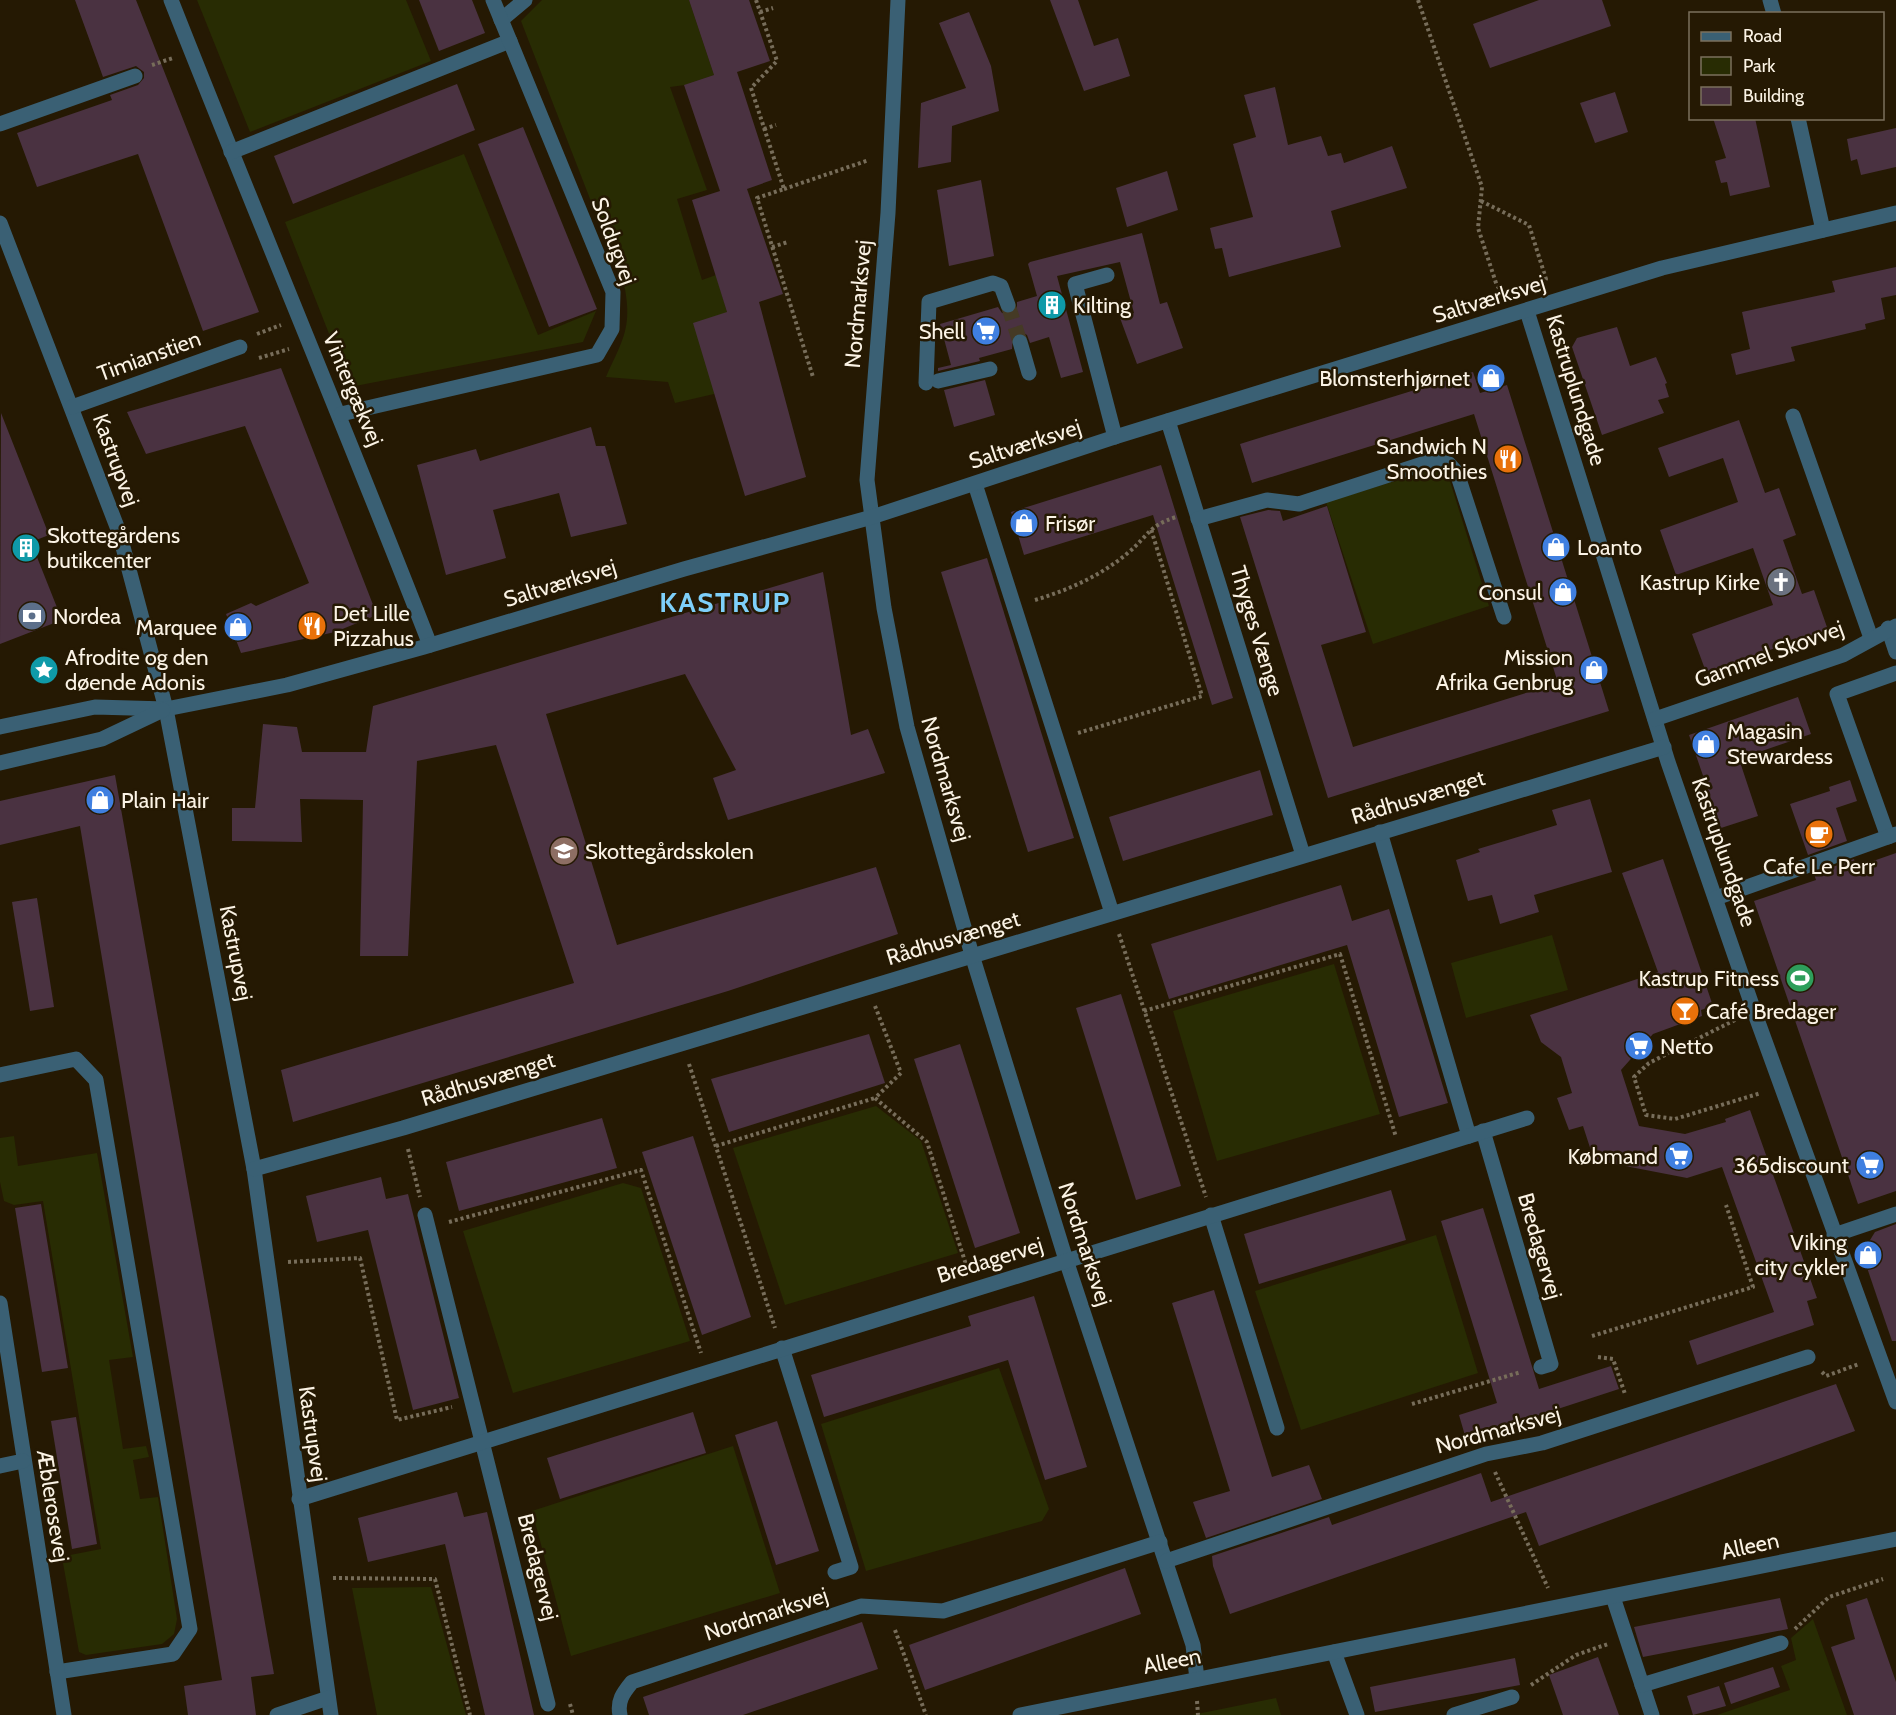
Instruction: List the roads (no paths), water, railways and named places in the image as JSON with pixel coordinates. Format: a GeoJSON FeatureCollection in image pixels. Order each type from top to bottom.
{"type":"FeatureCollection","features":[{"type":"Feature","properties":{"kind":"street","name":"Vintergækvej"},"geometry":{"type":"LineString","coordinates":[[171,0],[309,344],[340,414],[430,645]]}},
{"type":"Feature","properties":{"kind":"street","name":"Soldugvej"},"geometry":{"type":"LineString","coordinates":[[340,414],[597,355],[612,329],[613,292],[493,0]]}},
{"type":"Feature","properties":{"kind":"street"},"geometry":{"type":"LineString","coordinates":[[501,20],[525,0]]}},
{"type":"Feature","properties":{"kind":"street","name":"Nordmarksvej"},"geometry":{"type":"LineString","coordinates":[[898,0],[891,153],[867,480],[884,608],[907,727],[972,955],[1066,1260],[1193,1646],[1197,1678]]}},
{"type":"Feature","properties":{"kind":"street"},"geometry":{"type":"LineString","coordinates":[[231,152],[510,41]]}},
{"type":"Feature","properties":{"kind":"street"},"geometry":{"type":"LineString","coordinates":[[0,124],[135,76]]}},
{"type":"Feature","properties":{"kind":"street"},"geometry":{"type":"LineString","coordinates":[[1798,120],[1823,230]]}},
{"type":"Feature","properties":{"kind":"street","name":"Saltværksvej"},"geometry":{"type":"LineString","coordinates":[[0,728],[95,707],[166,709],[287,685],[684,569],[872,517],[1168,421],[1662,268],[1896,213]]}},
{"type":"Feature","properties":{"kind":"street","name":"Kastrupvej"},"geometry":{"type":"LineString","coordinates":[[0,223],[119,532],[166,709],[254,1169],[331,1715]]}},
{"type":"Feature","properties":{"kind":"street"},"geometry":{"type":"LineString","coordinates":[[1107,275],[1075,284],[1115,438]]}},
{"type":"Feature","properties":{"kind":"street"},"geometry":{"type":"LineString","coordinates":[[990,369],[932,382],[929,302],[993,283],[1001,286],[1008,305]]}},
{"type":"Feature","properties":{"kind":"street","name":"Kastruplundgade"},"geometry":{"type":"LineString","coordinates":[[1527,311],[1664,747],[1754,1011],[1896,1402]]}},
{"type":"Feature","properties":{"kind":"street"},"geometry":{"type":"LineString","coordinates":[[1020,342],[1029,373]]}},
{"type":"Feature","properties":{"kind":"street","name":"Timianstien"},"geometry":{"type":"LineString","coordinates":[[72,407],[240,347]]}},
{"type":"Feature","properties":{"kind":"street"},"geometry":{"type":"LineString","coordinates":[[1793,416],[1871,638]]}},
{"type":"Feature","properties":{"kind":"street","name":"Thyges Vænge"},"geometry":{"type":"LineString","coordinates":[[1168,421],[1303,855]]}},
{"type":"Feature","properties":{"kind":"street"},"geometry":{"type":"LineString","coordinates":[[1197,515],[1266,500],[1299,504],[1436,460],[1449,464],[1457,473],[1504,617]]}},
{"type":"Feature","properties":{"kind":"street"},"geometry":{"type":"LineString","coordinates":[[975,484],[1112,913]]}},
{"type":"Feature","properties":{"kind":"street"},"geometry":{"type":"LineString","coordinates":[[1892,627],[1896,652]]}},
{"type":"Feature","properties":{"kind":"street","name":"Gammel Skovvej"},"geometry":{"type":"LineString","coordinates":[[1655,719],[1843,655],[1892,627]]}},
{"type":"Feature","properties":{"kind":"street"},"geometry":{"type":"LineString","coordinates":[[1716,898],[1892,836],[1837,694],[1896,673]]}},
{"type":"Feature","properties":{"kind":"street","name":"Saltværksvej"},"geometry":{"type":"LineString","coordinates":[[0,763],[102,739],[166,709]]}},
{"type":"Feature","properties":{"kind":"street","name":"Rådhusvænget"},"geometry":{"type":"LineString","coordinates":[[254,1169],[402,1128],[1664,747]]}},
{"type":"Feature","properties":{"kind":"street"},"geometry":{"type":"LineString","coordinates":[[1380,832],[1476,1133]]}},
{"type":"Feature","properties":{"kind":"street"},"geometry":{"type":"LineString","coordinates":[[0,1075],[76,1059],[96,1080],[190,1629],[173,1653],[57,1672]]}},
{"type":"Feature","properties":{"kind":"street","name":"Bredagervej"},"geometry":{"type":"LineString","coordinates":[[299,1498],[1527,1118]]}},
{"type":"Feature","properties":{"kind":"street","name":"Bredagervej"},"geometry":{"type":"LineString","coordinates":[[1476,1133],[1551,1364],[1541,1367]]}},
{"type":"Feature","properties":{"kind":"street"},"geometry":{"type":"LineString","coordinates":[[1834,1235],[1896,1214]]}},
{"type":"Feature","properties":{"kind":"street"},"geometry":{"type":"LineString","coordinates":[[1211,1215],[1277,1428]]}},
{"type":"Feature","properties":{"kind":"street","name":"Bredagervej"},"geometry":{"type":"LineString","coordinates":[[427,1222],[549,1704]]}},
{"type":"Feature","properties":{"kind":"street","name":"Æblerosevej"},"geometry":{"type":"LineString","coordinates":[[0,1303],[64,1715]]}},
{"type":"Feature","properties":{"kind":"street"},"geometry":{"type":"LineString","coordinates":[[782,1348],[851,1567],[834,1572]]}},
{"type":"Feature","properties":{"kind":"street","name":"Nordmarksvej"},"geometry":{"type":"LineString","coordinates":[[1166,1561],[1486,1454],[1542,1443],[1808,1357]]}},
{"type":"Feature","properties":{"kind":"street"},"geometry":{"type":"LineString","coordinates":[[0,1466],[23,1461]]}},
{"type":"Feature","properties":{"kind":"street","name":"Alleen"},"geometry":{"type":"LineString","coordinates":[[1020,1715],[1896,1539]]}},
{"type":"Feature","properties":{"kind":"street","name":"Nordmarksvej"},"geometry":{"type":"LineString","coordinates":[[620,1715],[618,1706],[622,1694],[632,1682],[861,1606],[943,1611],[1160,1542]]}},
{"type":"Feature","properties":{"kind":"street"},"geometry":{"type":"LineString","coordinates":[[1613,1597],[1652,1715]]}},
{"type":"Feature","properties":{"kind":"street"},"geometry":{"type":"LineString","coordinates":[[1642,1685],[1781,1643]]}},
{"type":"Feature","properties":{"kind":"street"},"geometry":{"type":"LineString","coordinates":[[1334,1652],[1357,1715]]}},
{"type":"Feature","properties":{"kind":"street"},"geometry":{"type":"LineString","coordinates":[[1454,1715],[1512,1697]]}},
{"type":"Feature","properties":{"kind":"street"},"geometry":{"type":"LineString","coordinates":[[277,1715],[328,1698]]}},
{"type":"Feature","properties":{"kind":"tunnel"},"geometry":{"type":"LineString","coordinates":[[1008,305],[1020,342]]}},
{"type":"Feature","properties":{"kind":"place","name":"Kilting"},"geometry":{"type":"Point","coordinates":[1052,305]}},
{"type":"Feature","properties":{"kind":"place","name":"Shell"},"geometry":{"type":"Point","coordinates":[986,331]}},
{"type":"Feature","properties":{"kind":"place","name":"Blomsterhjørnet"},"geometry":{"type":"Point","coordinates":[1491,378]}},
{"type":"Feature","properties":{"kind":"place","name":"Sandwich N Smoothies"},"geometry":{"type":"Point","coordinates":[1508,459]}},
{"type":"Feature","properties":{"kind":"place","name":"Frisør"},"geometry":{"type":"Point","coordinates":[1024,523]}},
{"type":"Feature","properties":{"kind":"place","name":"Loanto"},"geometry":{"type":"Point","coordinates":[1556,547]}},
{"type":"Feature","properties":{"kind":"place","name":"Skottegårdens butikcenter"},"geometry":{"type":"Point","coordinates":[26,548]}},
{"type":"Feature","properties":{"kind":"place","name":"Kastrup Kirke"},"geometry":{"type":"Point","coordinates":[1781,582]}},
{"type":"Feature","properties":{"kind":"place","name":"Consul"},"geometry":{"type":"Point","coordinates":[1563,592]}},
{"type":"Feature","properties":{"kind":"place","name":"Nordea"},"geometry":{"type":"Point","coordinates":[32,616]}},
{"type":"Feature","properties":{"kind":"place","name":"Det Lille Pizzahus"},"geometry":{"type":"Point","coordinates":[312,626]}},
{"type":"Feature","properties":{"kind":"place","name":"Marquee"},"geometry":{"type":"Point","coordinates":[238,627]}},
{"type":"Feature","properties":{"kind":"place","name":"Afrodite og den døende Adonis"},"geometry":{"type":"Point","coordinates":[44,670]}},
{"type":"Feature","properties":{"kind":"place","name":"Mission Afrika Genbrug"},"geometry":{"type":"Point","coordinates":[1594,670]}},
{"type":"Feature","properties":{"kind":"place","name":"Magasin Stewardess"},"geometry":{"type":"Point","coordinates":[1706,744]}},
{"type":"Feature","properties":{"kind":"place","name":"Plain Hair"},"geometry":{"type":"Point","coordinates":[100,800]}},
{"type":"Feature","properties":{"kind":"place","name":"Cafe Le Perr"},"geometry":{"type":"Point","coordinates":[1819,834]}},
{"type":"Feature","properties":{"kind":"place","name":"Skottegårdsskolen"},"geometry":{"type":"Point","coordinates":[564,851]}},
{"type":"Feature","properties":{"kind":"place","name":"Kastrup Fitness"},"geometry":{"type":"Point","coordinates":[1800,978]}},
{"type":"Feature","properties":{"kind":"place","name":"Café Bredager"},"geometry":{"type":"Point","coordinates":[1685,1011]}},
{"type":"Feature","properties":{"kind":"place","name":"Netto"},"geometry":{"type":"Point","coordinates":[1639,1046]}},
{"type":"Feature","properties":{"kind":"place","name":"Købmand"},"geometry":{"type":"Point","coordinates":[1679,1156]}},
{"type":"Feature","properties":{"kind":"place","name":"365discount"},"geometry":{"type":"Point","coordinates":[1870,1165]}},
{"type":"Feature","properties":{"kind":"place","name":"Viking city cykler"},"geometry":{"type":"Point","coordinates":[1868,1255]}},
{"type":"Feature","properties":{"kind":"district","name":"KASTRUP"},"geometry":{"type":"Point","coordinates":[725,602]}}]}
